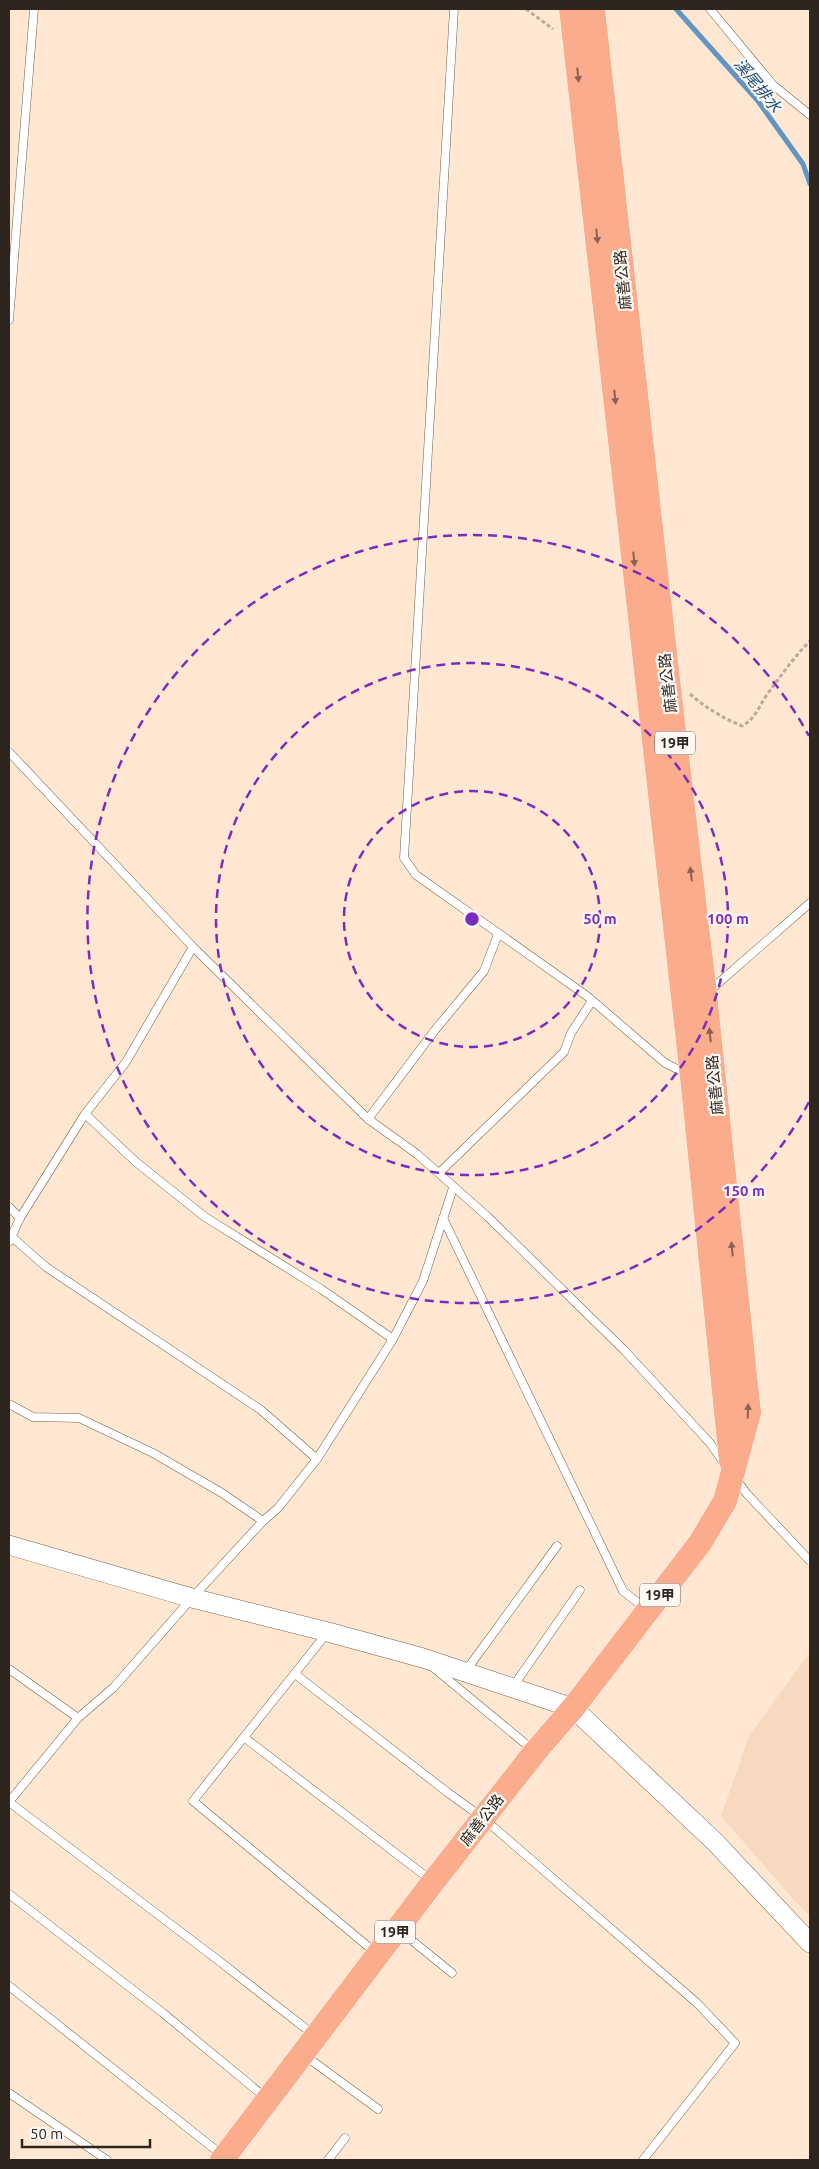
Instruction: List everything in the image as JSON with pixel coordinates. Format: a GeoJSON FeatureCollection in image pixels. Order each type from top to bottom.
{"type":"FeatureCollection","features":[{"type":"Feature","properties":{"kind":"main road","name":"麻善公路"},"geometry":{"type":"LineString","coordinates":[[226,2159],[268,2099],[397,1929],[535,1752],[573,1708],[710,1527],[725,1500],[749,1413],[703,1076],[579,27],[593,9]]}},
{"type":"Feature","properties":{"kind":"main road","name":"麻善公路"},"geometry":{"type":"LineString","coordinates":[[579,27],[667,671],[705,994],[703,1076]]}},
{"type":"Feature","properties":{"kind":"street"},"geometry":{"type":"LineString","coordinates":[[9,1545],[192,1598],[423,1658],[573,1708],[715,1842],[810,1943]]}},
{"type":"Feature","properties":{"kind":"lane"},"geometry":{"type":"LineString","coordinates":[[9,320],[34,9]]}},
{"type":"Feature","properties":{"kind":"lane"},"geometry":{"type":"LineString","coordinates":[[454,9],[404,858],[416,875],[592,1001],[665,1063],[703,1076]]}},
{"type":"Feature","properties":{"kind":"lane"},"geometry":{"type":"LineString","coordinates":[[710,9],[773,85],[810,115]]}},
{"type":"Feature","properties":{"kind":"lane"},"geometry":{"type":"LineString","coordinates":[[9,752],[193,947],[368,1119],[395,1136],[488,1217],[624,1350],[710,1443],[748,1494],[810,1561]]}},
{"type":"Feature","properties":{"kind":"lane"},"geometry":{"type":"LineString","coordinates":[[705,994],[810,903]]}},
{"type":"Feature","properties":{"kind":"lane"},"geometry":{"type":"LineString","coordinates":[[368,1119],[434,1030],[484,971],[498,934]]}},
{"type":"Feature","properties":{"kind":"lane"},"geometry":{"type":"LineString","coordinates":[[193,947],[126,1062],[85,1114],[20,1218],[10,1240],[46,1267],[261,1410],[317,1459]]}},
{"type":"Feature","properties":{"kind":"lane"},"geometry":{"type":"LineString","coordinates":[[439,1173],[564,1052],[571,1033],[592,1001]]}},
{"type":"Feature","properties":{"kind":"lane"},"geometry":{"type":"LineString","coordinates":[[85,1114],[136,1162],[204,1217],[321,1289],[393,1338]]}},
{"type":"Feature","properties":{"kind":"lane"},"geometry":{"type":"LineString","coordinates":[[378,2109],[214,1957],[9,1802],[78,1718],[114,1688],[192,1598],[263,1521],[278,1508],[317,1459],[393,1338],[424,1281],[453,1188]]}},
{"type":"Feature","properties":{"kind":"lane"},"geometry":{"type":"LineString","coordinates":[[9,1207],[20,1218]]}},
{"type":"Feature","properties":{"kind":"lane"},"geometry":{"type":"LineString","coordinates":[[443,1218],[623,1591],[648,1611]]}},
{"type":"Feature","properties":{"kind":"lane"},"geometry":{"type":"LineString","coordinates":[[9,1404],[33,1417],[79,1418],[153,1453],[222,1493],[263,1521]]}},
{"type":"Feature","properties":{"kind":"lane"},"geometry":{"type":"LineString","coordinates":[[465,1672],[557,1546]]}},
{"type":"Feature","properties":{"kind":"lane"},"geometry":{"type":"LineString","coordinates":[[512,1688],[580,1590]]}},
{"type":"Feature","properties":{"kind":"lane"},"geometry":{"type":"LineString","coordinates":[[328,1632],[194,1801],[378,1954]]}},
{"type":"Feature","properties":{"kind":"lane"},"geometry":{"type":"LineString","coordinates":[[423,1658],[535,1752]]}},
{"type":"Feature","properties":{"kind":"lane"},"geometry":{"type":"LineString","coordinates":[[9,1669],[78,1718]]}},
{"type":"Feature","properties":{"kind":"lane"},"geometry":{"type":"LineString","coordinates":[[296,1674],[483,1818],[697,2003],[735,2043],[643,2160]]}},
{"type":"Feature","properties":{"kind":"lane"},"geometry":{"type":"LineString","coordinates":[[245,1738],[433,1882]]}},
{"type":"Feature","properties":{"kind":"lane"},"geometry":{"type":"LineString","coordinates":[[9,1894],[162,2013],[268,2099]]}},
{"type":"Feature","properties":{"kind":"lane"},"geometry":{"type":"LineString","coordinates":[[397,1929],[452,1973]]}},
{"type":"Feature","properties":{"kind":"lane"},"geometry":{"type":"LineString","coordinates":[[9,1986],[226,2159]]}},
{"type":"Feature","properties":{"kind":"lane"},"geometry":{"type":"LineString","coordinates":[[9,2093],[108,2160]]}},
{"type":"Feature","properties":{"kind":"lane"},"geometry":{"type":"LineString","coordinates":[[328,2160],[345,2138]]}},
{"type":"Feature","properties":{"kind":"path"},"geometry":{"type":"LineString","coordinates":[[526,9],[555,31],[579,27]]}},
{"type":"Feature","properties":{"kind":"path"},"geometry":{"type":"LineString","coordinates":[[667,671],[703,706],[742,726],[752,721],[764,699],[796,655],[810,641]]}},
{"type":"Feature","properties":{"kind":"shaded area"},"geometry":{"type":"Polygon","coordinates":[[[810,1652],[810,1916],[721,1816],[749,1736],[810,1652]]]}},
{"type":"Feature","properties":{"kind":"waterway","name":"溪尾排水"},"geometry":{"type":"LineString","coordinates":[[676,9],[758,101],[803,164],[810,184]]}}]}
